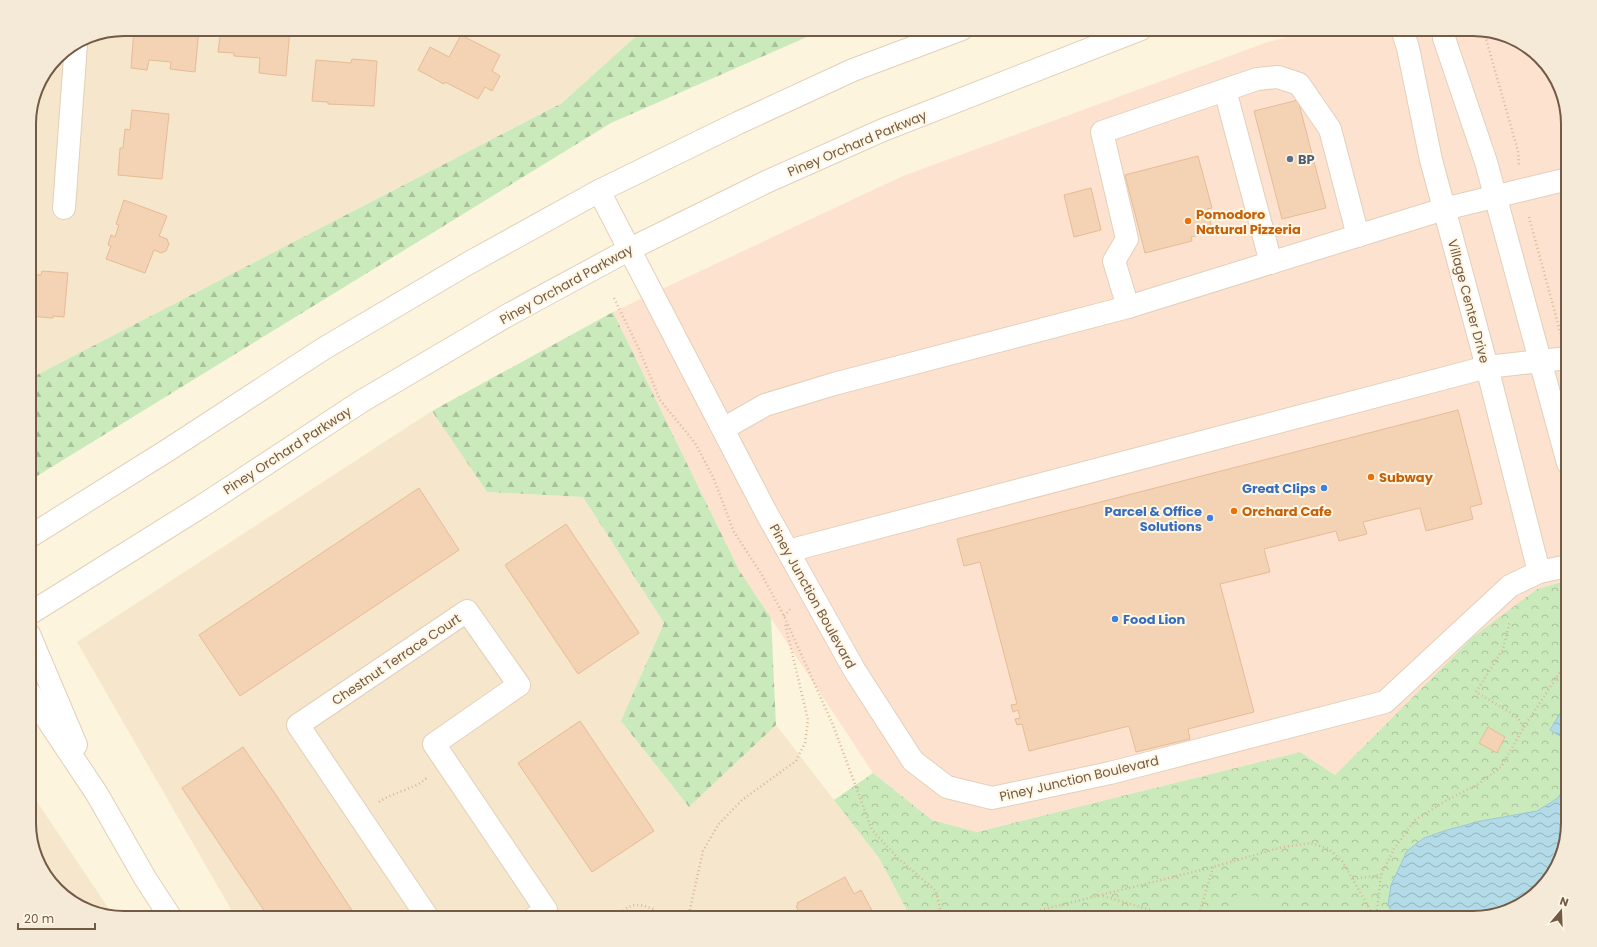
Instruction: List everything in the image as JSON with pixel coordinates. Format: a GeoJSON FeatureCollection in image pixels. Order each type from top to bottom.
{"type":"FeatureCollection","features":[{"type":"Feature","properties":{"kind":"street"},"geometry":{"type":"LineString","coordinates":[[36,533],[168,450],[323,349],[467,264],[599,191],[738,123],[853,70],[943,36]]}},
{"type":"Feature","properties":{"kind":"street","name":"Piney Orchard Parkway"},"geometry":{"type":"LineString","coordinates":[[36,610],[202,506],[362,401],[508,315],[630,249],[766,182],[883,130],[1123,36]]}},
{"type":"Feature","properties":{"kind":"street","name":"Village Center Drive"},"geometry":{"type":"LineString","coordinates":[[1404,36],[1408,48],[1430,160],[1487,367],[1539,572]]}},
{"type":"Feature","properties":{"kind":"street"},"geometry":{"type":"LineString","coordinates":[[1444,36],[1486,162],[1561,438]]}},
{"type":"Feature","properties":{"kind":"street"},"geometry":{"type":"LineString","coordinates":[[64,208],[76,51]]}},
{"type":"Feature","properties":{"kind":"street"},"geometry":{"type":"LineString","coordinates":[[1128,307],[1114,261],[1127,239],[1102,132],[1257,79],[1278,77],[1299,84],[1330,129],[1358,236]]}},
{"type":"Feature","properties":{"kind":"street"},"geometry":{"type":"LineString","coordinates":[[1225,90],[1271,263]]}},
{"type":"Feature","properties":{"kind":"street"},"geometry":{"type":"LineString","coordinates":[[723,429],[765,406],[834,384],[1128,307],[1444,209],[1561,181]]}},
{"type":"Feature","properties":{"kind":"street","name":"Piney Junction Boulevard"},"geometry":{"type":"LineString","coordinates":[[599,191],[767,514],[855,671],[914,761],[947,787],[992,798],[1110,772],[1385,702],[1510,586],[1539,572],[1561,567]]}},
{"type":"Feature","properties":{"kind":"street"},"geometry":{"type":"LineString","coordinates":[[788,551],[1487,367],[1540,361],[1561,350]]}},
{"type":"Feature","properties":{"kind":"street","name":"Chestnut Terrace Court"},"geometry":{"type":"LineString","coordinates":[[423,911],[298,725],[467,611],[519,685],[434,744],[546,910],[544,911]]}},
{"type":"Feature","properties":{"kind":"street"},"geometry":{"type":"LineString","coordinates":[[36,650],[97,794]]}},
{"type":"Feature","properties":{"kind":"street"},"geometry":{"type":"LineString","coordinates":[[36,702],[97,794],[145,878],[166,911]]}},
{"type":"Feature","properties":{"kind":"path"},"geometry":{"type":"LineString","coordinates":[[1485,37],[1518,151],[1520,170]]}},
{"type":"Feature","properties":{"kind":"path"},"geometry":{"type":"LineString","coordinates":[[1529,217],[1561,333]]}},
{"type":"Feature","properties":{"kind":"path"},"geometry":{"type":"LineString","coordinates":[[614,298],[639,349],[660,400],[695,443],[713,477],[734,532],[762,575],[784,616],[833,725],[872,830],[898,858],[936,891],[940,911]]}},
{"type":"Feature","properties":{"kind":"path"},"geometry":{"type":"LineString","coordinates":[[784,616],[809,588]]}},
{"type":"Feature","properties":{"kind":"path"},"geometry":{"type":"LineString","coordinates":[[689,911],[702,851],[718,825],[742,800],[796,761],[805,743],[808,720],[784,616]]}},
{"type":"Feature","properties":{"kind":"path"},"geometry":{"type":"LineString","coordinates":[[1510,618],[1503,649],[1476,692],[1516,716],[1524,727]]}},
{"type":"Feature","properties":{"kind":"path"},"geometry":{"type":"LineString","coordinates":[[1377,911],[1381,875],[1394,849],[1416,820],[1447,800],[1477,785],[1501,767],[1524,727],[1561,671]]}},
{"type":"Feature","properties":{"kind":"path"},"geometry":{"type":"LineString","coordinates":[[374,805],[386,797],[420,785],[429,776]]}},
{"type":"Feature","properties":{"kind":"path"},"geometry":{"type":"LineString","coordinates":[[1039,911],[1213,867],[1283,847],[1310,843],[1329,849],[1342,861],[1372,911]]}},
{"type":"Feature","properties":{"kind":"path"},"geometry":{"type":"LineString","coordinates":[[1200,911],[1213,867]]}},
{"type":"Feature","properties":{"kind":"path"},"geometry":{"type":"LineString","coordinates":[[1352,879],[1381,875]]}},
{"type":"Feature","properties":{"kind":"path"},"geometry":{"type":"LineString","coordinates":[[1102,896],[1154,911]]}},
{"type":"Feature","properties":{"kind":"path"},"geometry":{"type":"LineString","coordinates":[[623,911],[631,905],[639,904],[656,911]]}},
{"type":"Feature","properties":{"kind":"shaded area"},"geometry":{"type":"Polygon","coordinates":[[[118,36],[636,36],[562,103],[36,375],[36,118],[39,101],[43,90],[54,70],[70,54],[85,45],[106,38],[118,36]]]}},
{"type":"Feature","properties":{"kind":"shaded area"},"geometry":{"type":"Polygon","coordinates":[[[1291,36],[1485,37],[1507,43],[1527,54],[1543,70],[1549,80],[1556,95],[1561,118],[1561,582],[1537,589],[1474,637],[1335,775],[1300,752],[977,832],[932,820],[873,773],[739,570],[613,312],[903,176],[1265,43],[1291,36]]]}},
{"type":"Feature","properties":{"kind":"shaded area"},"geometry":{"type":"Polygon","coordinates":[[[432,411],[487,492],[583,497],[664,623],[621,721],[689,807],[776,725],[879,858],[907,911],[232,911],[77,642],[432,411]]]}},
{"type":"Feature","properties":{"kind":"shaded area"},"geometry":{"type":"Polygon","coordinates":[[[36,800],[109,910],[101,908],[80,899],[70,893],[54,877],[43,857],[38,841],[36,829],[36,800]]]}},
{"type":"Feature","properties":{"kind":"green space"},"geometry":{"type":"Polygon","coordinates":[[[636,36],[809,36],[611,123],[36,477],[36,375],[562,103],[636,36]]]}},
{"type":"Feature","properties":{"kind":"green space"},"geometry":{"type":"Polygon","coordinates":[[[613,312],[739,570],[771,618],[776,725],[689,807],[621,721],[664,623],[583,497],[487,492],[432,411],[613,312]]]}},
{"type":"Feature","properties":{"kind":"green space"},"geometry":{"type":"Polygon","coordinates":[[[1561,582],[1560,835],[1554,857],[1543,877],[1527,893],[1496,908],[1474,911],[907,911],[879,858],[834,800],[873,773],[932,820],[977,832],[1300,752],[1335,775],[1473,637],[1537,589],[1561,582]]]}},
{"type":"Feature","properties":{"kind":"green space"},"geometry":{"type":"Polygon","coordinates":[[[1238,892],[1278,904],[1276,911],[1232,911],[1238,892]]]}},
{"type":"Feature","properties":{"kind":"water"},"geometry":{"type":"Polygon","coordinates":[[[1561,712],[1561,737],[1550,730],[1561,712]]]}},
{"type":"Feature","properties":{"kind":"water"},"geometry":{"type":"Polygon","coordinates":[[[1561,793],[1561,824],[1558,846],[1543,877],[1527,893],[1507,904],[1485,910],[1392,911],[1388,905],[1391,885],[1407,851],[1424,838],[1481,821],[1537,811],[1558,798],[1561,793]]]}},
{"type":"Feature","properties":{"kind":"building"},"geometry":{"type":"Polygon","coordinates":[[[133,36],[198,36],[195,72],[170,69],[171,62],[149,60],[147,70],[131,68],[133,36]]]}},
{"type":"Feature","properties":{"kind":"building"},"geometry":{"type":"Polygon","coordinates":[[[220,36],[289,36],[286,76],[259,73],[260,58],[234,56],[234,53],[218,52],[220,36]]]}},
{"type":"Feature","properties":{"kind":"building"},"geometry":{"type":"Polygon","coordinates":[[[460,36],[500,55],[492,71],[500,76],[492,91],[485,87],[478,99],[445,82],[444,84],[418,70],[430,47],[449,57],[460,36]]]}},
{"type":"Feature","properties":{"kind":"building"},"geometry":{"type":"Polygon","coordinates":[[[352,59],[377,61],[374,106],[328,104],[328,102],[312,101],[316,60],[351,63],[352,59]]]}},
{"type":"Feature","properties":{"kind":"building","name":"BP"},"geometry":{"type":"Polygon","coordinates":[[[1298,100],[1326,208],[1282,219],[1254,111],[1298,100]]]}},
{"type":"Feature","properties":{"kind":"building"},"geometry":{"type":"Polygon","coordinates":[[[132,110],[169,114],[162,179],[118,175],[120,148],[123,148],[125,129],[130,130],[132,110]]]}},
{"type":"Feature","properties":{"kind":"building"},"geometry":{"type":"Polygon","coordinates":[[[1198,156],[1212,208],[1207,209],[1213,232],[1191,237],[1192,241],[1145,253],[1125,175],[1198,156]]]}},
{"type":"Feature","properties":{"kind":"building"},"geometry":{"type":"Polygon","coordinates":[[[1091,188],[1101,230],[1074,237],[1064,195],[1091,188]]]}},
{"type":"Feature","properties":{"kind":"building"},"geometry":{"type":"Polygon","coordinates":[[[124,200],[167,216],[159,236],[167,239],[169,244],[166,251],[161,253],[154,250],[145,273],[106,259],[111,246],[108,245],[111,235],[115,237],[119,225],[116,224],[124,200]]]}},
{"type":"Feature","properties":{"kind":"building"},"geometry":{"type":"Polygon","coordinates":[[[42,271],[68,273],[64,317],[36,317],[36,275],[41,275],[42,271]]]}},
{"type":"Feature","properties":{"kind":"building"},"geometry":{"type":"Polygon","coordinates":[[[1458,410],[1482,504],[1470,507],[1473,519],[1426,531],[1420,508],[1363,522],[1367,534],[1339,541],[1336,531],[1264,549],[1270,572],[1220,584],[1254,712],[1188,729],[1190,739],[1136,752],[1129,726],[1029,751],[1022,724],[1017,725],[1015,719],[1020,718],[1018,710],[1013,712],[1011,705],[1017,704],[980,562],[964,566],[957,539],[1458,410]]]}},
{"type":"Feature","properties":{"kind":"building"},"geometry":{"type":"Polygon","coordinates":[[[419,488],[459,550],[240,696],[199,635],[419,488]]]}},
{"type":"Feature","properties":{"kind":"building"},"geometry":{"type":"Polygon","coordinates":[[[566,524],[639,633],[578,674],[505,565],[566,524]]]}},
{"type":"Feature","properties":{"kind":"building"},"geometry":{"type":"Polygon","coordinates":[[[580,721],[654,831],[592,872],[518,763],[580,721]]]}},
{"type":"Feature","properties":{"kind":"building"},"geometry":{"type":"Polygon","coordinates":[[[1488,727],[1505,737],[1497,753],[1479,743],[1488,727]]]}},
{"type":"Feature","properties":{"kind":"building"},"geometry":{"type":"Polygon","coordinates":[[[243,747],[352,911],[264,911],[182,788],[243,747]]]}},
{"type":"Feature","properties":{"kind":"building"},"geometry":{"type":"Polygon","coordinates":[[[845,877],[854,894],[861,890],[872,911],[798,911],[796,906],[798,905],[797,903],[845,877]]]}},
{"type":"Feature","properties":{"kind":"place","name":"BP"},"geometry":{"type":"Point","coordinates":[1290,159]}},
{"type":"Feature","properties":{"kind":"place","name":"Pomodoro Natural Pizzeria"},"geometry":{"type":"Point","coordinates":[1188,221]}},
{"type":"Feature","properties":{"kind":"place","name":"Subway"},"geometry":{"type":"Point","coordinates":[1371,477]}},
{"type":"Feature","properties":{"kind":"place","name":"Great Clips"},"geometry":{"type":"Point","coordinates":[1324,488]}},
{"type":"Feature","properties":{"kind":"place","name":"Orchard Cafe"},"geometry":{"type":"Point","coordinates":[1234,511]}},
{"type":"Feature","properties":{"kind":"place","name":"Parcel & Office Solutions"},"geometry":{"type":"Point","coordinates":[1210,518]}},
{"type":"Feature","properties":{"kind":"place","name":"Food Lion"},"geometry":{"type":"Point","coordinates":[1115,619]}}]}
